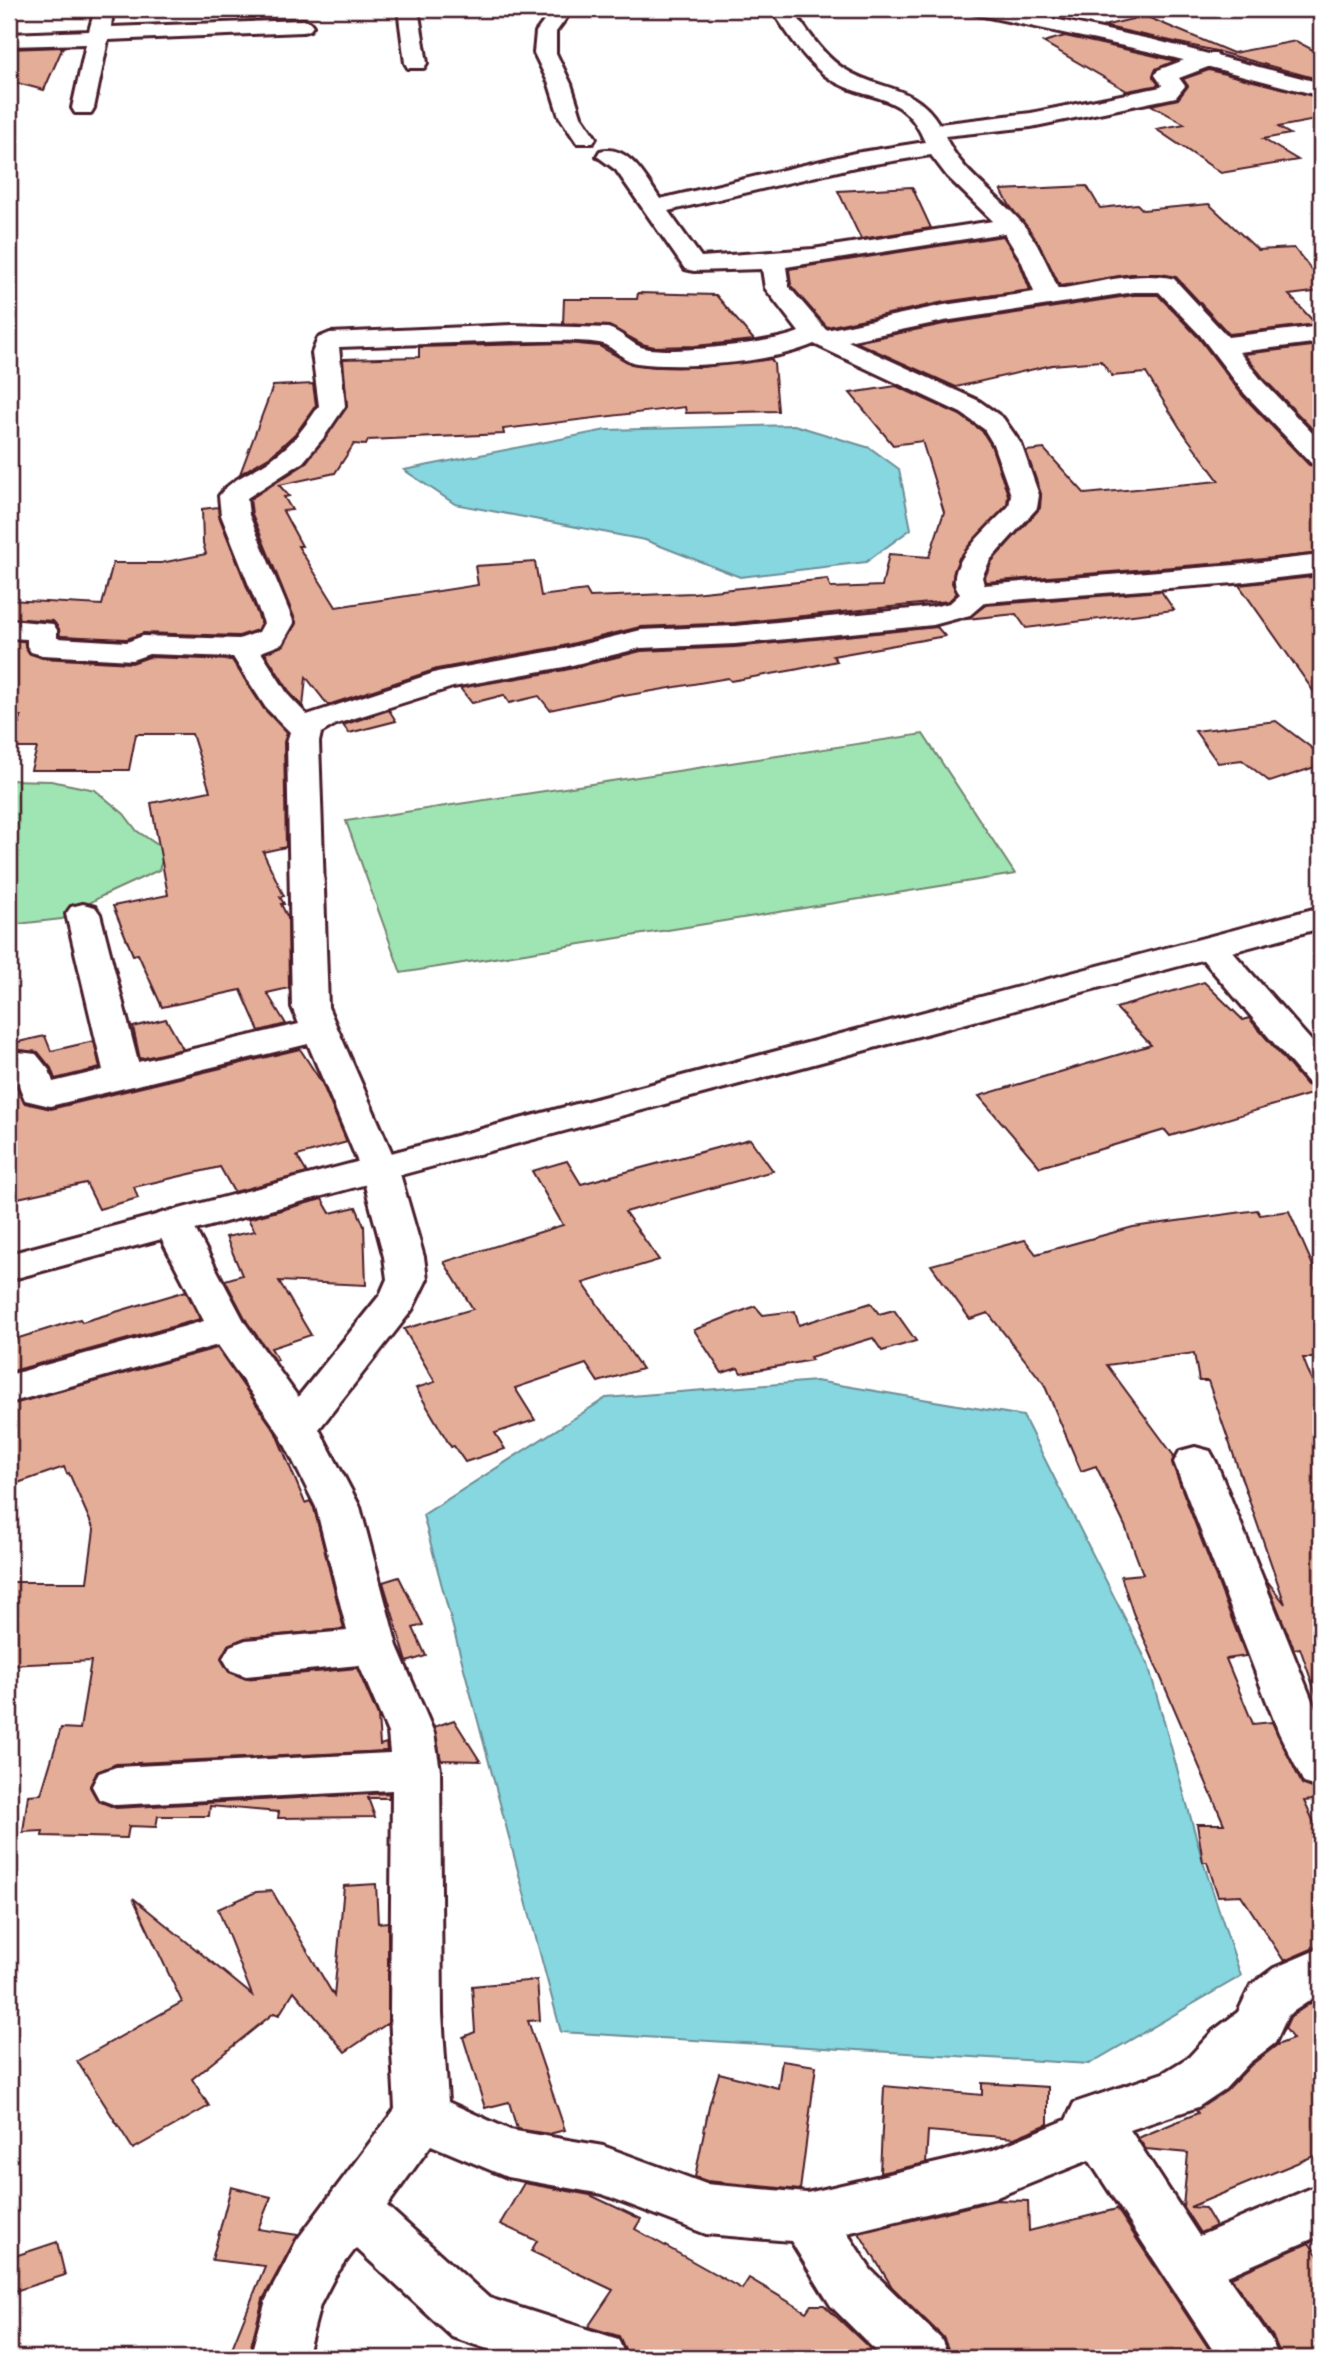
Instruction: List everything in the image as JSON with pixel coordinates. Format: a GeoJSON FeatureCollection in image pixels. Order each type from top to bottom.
{"type":"FeatureCollection","features":[{"type":"Feature","properties":{"kind":"street"},"geometry":{"type":"LineString","coordinates":[[83,108],[105,9]]}},
{"type":"Feature","properties":{"kind":"street"},"geometry":{"type":"LineString","coordinates":[[408,9],[416,63]]}},
{"type":"Feature","properties":{"kind":"street"},"geometry":{"type":"LineString","coordinates":[[563,9],[546,32],[545,53],[560,83],[570,116],[585,138]]}},
{"type":"Feature","properties":{"kind":"street"},"geometry":{"type":"LineString","coordinates":[[781,9],[817,55],[836,73],[900,98],[916,109],[947,162],[1011,225],[1039,271],[1049,299]]}},
{"type":"Feature","properties":{"kind":"street"},"geometry":{"type":"LineString","coordinates":[[979,9],[1208,59],[1321,90]]}},
{"type":"Feature","properties":{"kind":"street"},"geometry":{"type":"LineString","coordinates":[[9,40],[98,36],[302,18],[305,49]]}},
{"type":"Feature","properties":{"kind":"street"},"geometry":{"type":"LineString","coordinates":[[664,205],[934,139],[1168,92],[1174,86],[1166,75],[1208,59]]}},
{"type":"Feature","properties":{"kind":"street"},"geometry":{"type":"LineString","coordinates":[[608,156],[624,165],[651,207],[694,264],[741,265],[1011,225]]}},
{"type":"Feature","properties":{"kind":"street"},"geometry":{"type":"LineString","coordinates":[[773,261],[777,288],[814,335],[970,407],[994,424],[1007,444],[1025,495],[1023,509],[977,557],[967,577],[968,585],[977,594]]}},
{"type":"Feature","properties":{"kind":"street"},"geometry":{"type":"LineString","coordinates":[[9,629],[42,630],[42,646],[132,651],[143,645],[242,648],[271,638],[279,623],[235,515],[233,496],[244,485],[278,468],[315,433],[332,406],[325,353],[327,343],[363,336],[512,333],[608,336],[637,355],[692,356],[760,351],[789,346],[814,335],[826,338],[944,313],[1134,285],[1166,284],[1193,311],[1254,388],[1321,457]]}},
{"type":"Feature","properties":{"kind":"street"},"geometry":{"type":"LineString","coordinates":[[1221,346],[1321,334]]}},
{"type":"Feature","properties":{"kind":"street"},"geometry":{"type":"LineString","coordinates":[[297,1427],[390,1311],[407,1279],[404,1257],[379,1167],[310,1007],[303,743],[306,729],[325,717],[447,679],[564,658],[641,639],[735,635],[922,618],[960,609],[977,594],[1236,574],[1321,564]]}},
{"type":"Feature","properties":{"kind":"street"},"geometry":{"type":"LineString","coordinates":[[242,648],[259,668],[262,680],[280,707],[306,729]]}},
{"type":"Feature","properties":{"kind":"street"},"geometry":{"type":"LineString","coordinates":[[83,914],[123,1076]]}},
{"type":"Feature","properties":{"kind":"street"},"geometry":{"type":"LineString","coordinates":[[9,1267],[1321,917]]}},
{"type":"Feature","properties":{"kind":"street"},"geometry":{"type":"LineString","coordinates":[[1210,947],[1321,1075]]}},
{"type":"Feature","properties":{"kind":"street"},"geometry":{"type":"LineString","coordinates":[[9,1062],[23,1062],[31,1070],[38,1092],[50,1094],[322,1030]]}},
{"type":"Feature","properties":{"kind":"street"},"geometry":{"type":"LineString","coordinates":[[173,1223],[229,1328],[297,1427],[338,1507],[374,1646],[411,1733],[416,1770],[416,2014],[422,2115],[316,2258],[299,2290],[278,2358]]}},
{"type":"Feature","properties":{"kind":"street"},"geometry":{"type":"LineString","coordinates":[[9,1389],[229,1328]]}},
{"type":"Feature","properties":{"kind":"street"},"geometry":{"type":"LineString","coordinates":[[1195,1462],[1302,1733],[1321,1770]]}},
{"type":"Feature","properties":{"kind":"street"},"geometry":{"type":"LineString","coordinates":[[246,1658],[374,1646]]}},
{"type":"Feature","properties":{"kind":"street"},"geometry":{"type":"LineString","coordinates":[[116,1786],[416,1770]]}},
{"type":"Feature","properties":{"kind":"street"},"geometry":{"type":"LineString","coordinates":[[422,2115],[508,2153],[603,2170],[706,2209],[807,2218],[996,2173],[1085,2137],[1093,2119],[1179,2091],[1207,2073],[1231,2047],[1257,2027],[1269,2000],[1292,1983],[1321,1969]]}},
{"type":"Feature","properties":{"kind":"street"},"geometry":{"type":"LineString","coordinates":[[1093,2119],[1188,2267],[1251,2358]]}},
{"type":"Feature","properties":{"kind":"street"},"geometry":{"type":"LineString","coordinates":[[1188,2267],[1321,2209]]}},
{"type":"Feature","properties":{"kind":"street"},"geometry":{"type":"LineString","coordinates":[[353,2210],[472,2319],[598,2358]]}},
{"type":"Feature","properties":{"kind":"street"},"geometry":{"type":"LineString","coordinates":[[807,2218],[851,2288],[922,2358]]}},
{"type":"Feature","properties":{"kind":"green space"},"geometry":{"type":"Polygon","coordinates":[[[923,734],[1015,874],[401,973],[346,821],[923,734]]]}},
{"type":"Feature","properties":{"kind":"green space"},"geometry":{"type":"Polygon","coordinates":[[[9,780],[51,781],[95,790],[124,814],[137,831],[165,850],[159,870],[102,896],[62,919],[9,925],[9,780]]]}},
{"type":"Feature","properties":{"kind":"water"},"geometry":{"type":"Polygon","coordinates":[[[794,425],[870,448],[899,469],[911,529],[866,562],[740,577],[645,540],[455,504],[404,470],[606,430],[794,425]]]}},
{"type":"Feature","properties":{"kind":"water"},"geometry":{"type":"Polygon","coordinates":[[[816,1381],[1023,1416],[1148,1664],[1203,1862],[1241,1976],[1089,2064],[561,2032],[423,1515],[606,1398],[816,1381]]]}},
{"type":"Feature","properties":{"kind":"building"},"geometry":{"type":"Polygon","coordinates":[[[1145,16],[1233,53],[1296,41],[1321,54],[1321,80],[1216,51],[1103,26],[1145,16]]]}},
{"type":"Feature","properties":{"kind":"building"},"geometry":{"type":"Polygon","coordinates":[[[1065,36],[1175,61],[1156,69],[1153,77],[1159,85],[1127,91],[1043,42],[1065,36]]]}},
{"type":"Feature","properties":{"kind":"building"},"geometry":{"type":"Polygon","coordinates":[[[63,47],[44,90],[9,81],[9,49],[63,47]]]}},
{"type":"Feature","properties":{"kind":"building"},"geometry":{"type":"Polygon","coordinates":[[[1209,70],[1321,98],[1321,119],[1278,127],[1290,134],[1263,139],[1298,160],[1221,173],[1156,129],[1185,124],[1151,105],[1178,99],[1188,86],[1183,79],[1209,70]]]}},
{"type":"Feature","properties":{"kind":"building"},"geometry":{"type":"Polygon","coordinates":[[[1087,186],[1100,208],[1137,204],[1143,210],[1209,204],[1258,250],[1294,248],[1321,281],[1321,291],[1289,295],[1316,324],[1229,334],[1176,277],[1161,274],[1131,274],[1060,286],[1039,244],[1001,190],[1087,186]]]}},
{"type":"Feature","properties":{"kind":"building"},"geometry":{"type":"Polygon","coordinates":[[[912,187],[931,228],[861,239],[838,191],[912,187]]]}},
{"type":"Feature","properties":{"kind":"building"},"geometry":{"type":"Polygon","coordinates":[[[1003,236],[1019,261],[1030,290],[944,302],[827,327],[791,286],[789,269],[1003,236]]]}},
{"type":"Feature","properties":{"kind":"building"},"geometry":{"type":"Polygon","coordinates":[[[638,293],[716,295],[754,340],[654,347],[642,344],[609,326],[563,324],[564,299],[637,299],[638,293]]]}},
{"type":"Feature","properties":{"kind":"building"},"geometry":{"type":"Polygon","coordinates":[[[1134,295],[1158,295],[1198,337],[1243,396],[1309,465],[1321,467],[1321,553],[986,582],[985,577],[992,561],[1040,508],[1041,494],[1026,451],[1044,449],[1085,494],[1219,481],[1180,428],[1146,373],[1112,376],[1101,361],[1052,365],[956,387],[856,342],[944,324],[1134,295]]]}},
{"type":"Feature","properties":{"kind":"building"},"geometry":{"type":"Polygon","coordinates":[[[567,343],[599,346],[631,364],[656,367],[702,367],[771,359],[774,364],[778,411],[686,413],[685,407],[503,429],[504,434],[368,440],[366,445],[354,444],[335,473],[279,485],[289,496],[284,497],[292,510],[283,511],[302,546],[298,546],[336,607],[478,585],[475,566],[535,562],[541,596],[586,590],[590,597],[693,593],[827,579],[831,588],[882,586],[889,554],[929,557],[944,512],[922,441],[893,445],[850,393],[896,386],[960,415],[982,431],[991,445],[1008,495],[1007,505],[959,558],[952,583],[957,593],[949,601],[735,623],[640,627],[563,646],[437,669],[328,705],[306,677],[303,707],[291,694],[265,653],[284,645],[296,622],[252,514],[250,499],[305,464],[347,407],[343,359],[419,357],[419,347],[567,343]]]}},
{"type":"Feature","properties":{"kind":"building"},"geometry":{"type":"Polygon","coordinates":[[[1321,345],[1321,438],[1244,354],[1321,345]]]}},
{"type":"Feature","properties":{"kind":"building"},"geometry":{"type":"Polygon","coordinates":[[[313,384],[316,405],[297,432],[272,455],[240,474],[273,386],[313,384]]]}},
{"type":"Feature","properties":{"kind":"building"},"geometry":{"type":"Polygon","coordinates":[[[218,507],[219,516],[261,623],[257,630],[239,636],[143,633],[127,639],[60,636],[53,621],[9,618],[9,600],[102,605],[113,563],[161,563],[206,554],[202,509],[218,507]]]}},
{"type":"Feature","properties":{"kind":"building"},"geometry":{"type":"Polygon","coordinates":[[[1321,576],[1321,702],[1239,585],[1321,576]]]}},
{"type":"Feature","properties":{"kind":"building"},"geometry":{"type":"Polygon","coordinates":[[[1161,591],[1174,610],[1026,628],[1016,614],[966,619],[986,605],[1161,591]]]}},
{"type":"Feature","properties":{"kind":"building"},"geometry":{"type":"Polygon","coordinates":[[[937,627],[945,636],[833,656],[837,661],[731,681],[728,678],[624,696],[623,694],[550,710],[539,696],[509,703],[504,695],[472,703],[460,688],[565,670],[641,651],[735,647],[937,627]]]}},
{"type":"Feature","properties":{"kind":"building"},"geometry":{"type":"Polygon","coordinates":[[[9,641],[24,641],[29,653],[42,658],[132,663],[149,657],[232,660],[264,709],[287,733],[284,742],[286,847],[263,852],[284,896],[280,897],[284,904],[281,904],[288,918],[289,988],[267,993],[286,1024],[259,1031],[241,990],[162,1007],[138,954],[133,955],[113,906],[168,895],[151,803],[210,791],[192,734],[136,734],[129,770],[31,770],[37,748],[12,748],[21,716],[9,716],[9,641]]]}},
{"type":"Feature","properties":{"kind":"building"},"geometry":{"type":"Polygon","coordinates":[[[389,710],[396,721],[349,733],[343,725],[389,710]]]}},
{"type":"Feature","properties":{"kind":"building"},"geometry":{"type":"Polygon","coordinates":[[[1276,721],[1321,755],[1321,765],[1270,782],[1242,760],[1218,763],[1195,731],[1276,721]]]}},
{"type":"Feature","properties":{"kind":"building"},"geometry":{"type":"Polygon","coordinates":[[[1204,982],[1243,1020],[1249,1018],[1306,1085],[1321,1088],[1321,1091],[1170,1136],[1165,1130],[1040,1167],[979,1096],[1151,1045],[1116,1008],[1204,982]]]}},
{"type":"Feature","properties":{"kind":"building"},"geometry":{"type":"Polygon","coordinates":[[[166,1019],[183,1049],[140,1059],[133,1027],[166,1019]]]}},
{"type":"Feature","properties":{"kind":"building"},"geometry":{"type":"Polygon","coordinates":[[[45,1036],[51,1051],[94,1041],[100,1068],[55,1079],[51,1068],[38,1052],[9,1049],[9,1044],[45,1036]]]}},
{"type":"Feature","properties":{"kind":"building"},"geometry":{"type":"Polygon","coordinates":[[[300,1049],[322,1083],[347,1142],[297,1156],[307,1173],[234,1192],[220,1167],[134,1187],[138,1198],[99,1209],[86,1183],[9,1200],[9,1076],[12,1076],[24,1103],[51,1109],[300,1049]]]}},
{"type":"Feature","properties":{"kind":"building"},"geometry":{"type":"Polygon","coordinates":[[[750,1139],[773,1171],[625,1212],[659,1260],[583,1283],[642,1369],[598,1382],[586,1364],[515,1388],[535,1420],[495,1433],[505,1449],[465,1462],[454,1446],[451,1447],[416,1388],[435,1382],[404,1329],[473,1309],[444,1262],[563,1225],[532,1171],[567,1161],[581,1184],[750,1139]]]}},
{"type":"Feature","properties":{"kind":"building"},"geometry":{"type":"Polygon","coordinates":[[[322,1199],[330,1213],[356,1207],[364,1226],[366,1285],[279,1281],[311,1335],[271,1348],[278,1360],[275,1361],[247,1322],[225,1280],[242,1275],[226,1237],[255,1231],[248,1219],[322,1199]]]}},
{"type":"Feature","properties":{"kind":"building"},"geometry":{"type":"Polygon","coordinates":[[[1257,1210],[1260,1215],[1289,1211],[1321,1284],[1321,1358],[1303,1358],[1321,1404],[1321,1693],[1316,1694],[1300,1648],[1294,1649],[1265,1578],[1285,1604],[1208,1381],[1199,1381],[1194,1353],[1107,1365],[1174,1456],[1172,1463],[1246,1656],[1226,1659],[1253,1724],[1272,1722],[1302,1784],[1321,1791],[1321,1799],[1304,1801],[1321,1837],[1321,1945],[1284,1961],[1241,1895],[1218,1896],[1207,1862],[1203,1862],[1197,1824],[1224,1824],[1133,1613],[1121,1576],[1143,1574],[1125,1526],[1096,1466],[1081,1471],[1044,1384],[988,1313],[970,1319],[931,1265],[1025,1240],[1036,1254],[1133,1227],[1257,1210]]]}},
{"type":"Feature","properties":{"kind":"building"},"geometry":{"type":"Polygon","coordinates":[[[186,1291],[200,1319],[9,1372],[9,1341],[186,1291]]]}},
{"type":"Feature","properties":{"kind":"building"},"geometry":{"type":"Polygon","coordinates":[[[871,1303],[879,1314],[894,1310],[916,1341],[882,1351],[873,1338],[810,1357],[812,1360],[741,1373],[738,1368],[722,1373],[694,1330],[755,1306],[763,1315],[795,1311],[799,1325],[871,1303]]]}},
{"type":"Feature","properties":{"kind":"building"},"geometry":{"type":"Polygon","coordinates":[[[217,1348],[275,1431],[305,1503],[310,1501],[314,1508],[344,1629],[245,1638],[228,1645],[221,1659],[229,1672],[246,1679],[357,1668],[378,1716],[380,1745],[386,1743],[387,1751],[116,1764],[97,1772],[90,1787],[98,1801],[116,1808],[389,1793],[389,1798],[368,1798],[375,1817],[278,1818],[279,1812],[210,1806],[209,1816],[158,1816],[156,1827],[129,1826],[127,1838],[42,1836],[43,1831],[23,1832],[28,1795],[41,1794],[61,1728],[80,1729],[91,1661],[9,1665],[9,1582],[87,1582],[94,1530],[64,1467],[9,1486],[9,1405],[217,1348]]]}},
{"type":"Feature","properties":{"kind":"building"},"geometry":{"type":"Polygon","coordinates":[[[399,1577],[423,1625],[413,1628],[426,1656],[407,1662],[383,1582],[399,1577]]]}},
{"type":"Feature","properties":{"kind":"building"},"geometry":{"type":"Polygon","coordinates":[[[454,1720],[480,1761],[441,1760],[434,1727],[454,1720]]]}},
{"type":"Feature","properties":{"kind":"building"},"geometry":{"type":"Polygon","coordinates":[[[376,1884],[378,1923],[388,1922],[388,2023],[345,2052],[294,1991],[279,2015],[274,2013],[192,2079],[209,2106],[133,2149],[77,2061],[182,2002],[133,1898],[252,1995],[218,1909],[256,1892],[272,1891],[334,1996],[344,1886],[376,1884]]]}},
{"type":"Feature","properties":{"kind":"building"},"geometry":{"type":"Polygon","coordinates":[[[537,1980],[540,2020],[528,2021],[565,2130],[549,2134],[517,2129],[509,2102],[485,2108],[463,2037],[475,2032],[472,1986],[537,1980]]]}},
{"type":"Feature","properties":{"kind":"building"},"geometry":{"type":"Polygon","coordinates":[[[1321,1996],[1321,2153],[1190,2207],[1205,2208],[1216,2226],[1200,2233],[1183,2207],[1188,2153],[1146,2149],[1138,2138],[1198,2113],[1196,2110],[1226,2091],[1251,2065],[1277,2045],[1293,2039],[1285,2028],[1290,2017],[1321,1996]]]}},
{"type":"Feature","properties":{"kind":"building"},"geometry":{"type":"Polygon","coordinates":[[[782,2061],[816,2066],[800,2190],[707,2181],[695,2177],[709,2106],[719,2073],[778,2088],[782,2061]]]}},
{"type":"Feature","properties":{"kind":"building"},"geometry":{"type":"Polygon","coordinates":[[[982,2083],[1048,2087],[1048,2124],[1014,2138],[928,2131],[926,2163],[880,2173],[884,2086],[982,2095],[982,2083]]]}},
{"type":"Feature","properties":{"kind":"building"},"geometry":{"type":"Polygon","coordinates":[[[524,2183],[590,2195],[641,2219],[635,2229],[742,2289],[749,2278],[806,2312],[811,2305],[824,2305],[880,2358],[629,2358],[619,2336],[588,2327],[613,2290],[531,2251],[537,2241],[500,2224],[524,2183]]]}},
{"type":"Feature","properties":{"kind":"building"},"geometry":{"type":"Polygon","coordinates":[[[231,2187],[271,2197],[258,2229],[298,2235],[263,2299],[248,2358],[228,2358],[265,2266],[212,2260],[231,2187]]]}},
{"type":"Feature","properties":{"kind":"building"},"geometry":{"type":"Polygon","coordinates":[[[996,2200],[1028,2201],[1029,2231],[1117,2209],[1215,2358],[952,2358],[943,2337],[892,2287],[859,2233],[996,2200]]]}},
{"type":"Feature","properties":{"kind":"building"},"geometry":{"type":"Polygon","coordinates":[[[57,2242],[65,2275],[9,2293],[9,2258],[57,2242]]]}},
{"type":"Feature","properties":{"kind":"building"},"geometry":{"type":"Polygon","coordinates":[[[1309,2243],[1321,2260],[1321,2358],[1282,2358],[1273,2337],[1231,2277],[1309,2243]]]}}]}
